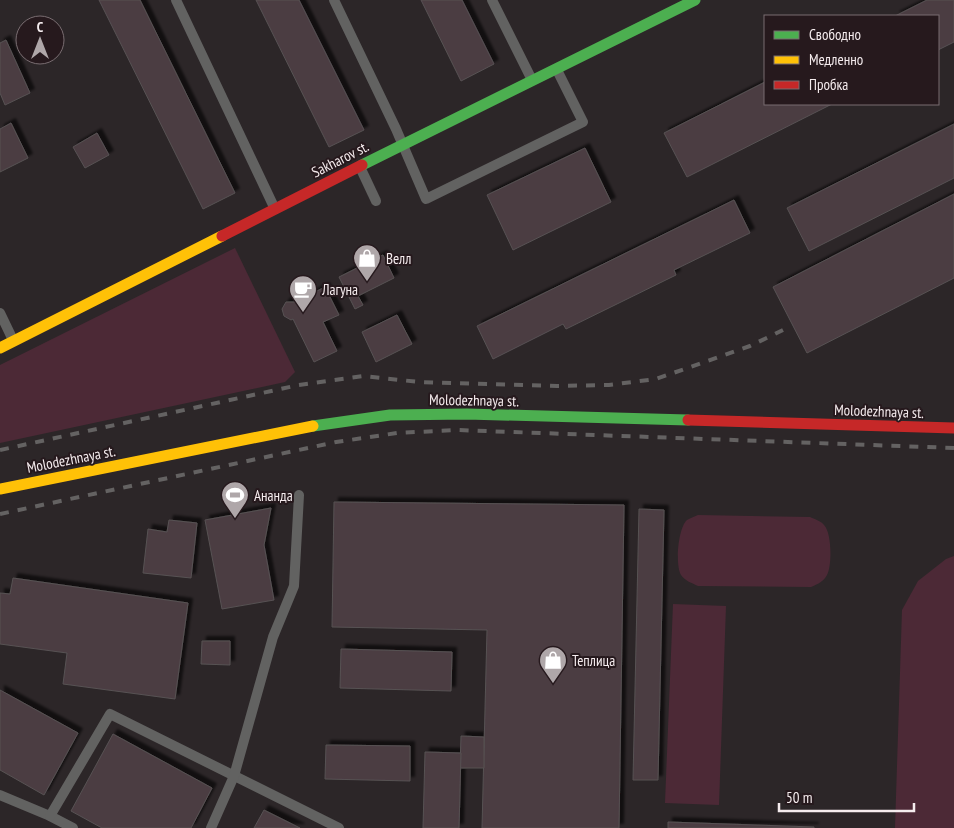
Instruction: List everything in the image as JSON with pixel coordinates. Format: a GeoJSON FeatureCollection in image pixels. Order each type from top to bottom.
{"type":"FeatureCollection","features":[{"type":"Feature","properties":{"kind":"main road","name":"Sakharov st."},"geometry":{"type":"LineString","coordinates":[[0,348],[274,208],[695,0]]}},
{"type":"Feature","properties":{"kind":"main road","name":"Molodezhnaya st."},"geometry":{"type":"LineString","coordinates":[[0,489],[326,423],[390,415],[467,414],[954,428]]}},
{"type":"Feature","properties":{"kind":"lane"},"geometry":{"type":"LineString","coordinates":[[176,0],[274,208]]}},
{"type":"Feature","properties":{"kind":"lane"},"geometry":{"type":"LineString","coordinates":[[334,0],[426,199],[582,122],[557,68]]}},
{"type":"Feature","properties":{"kind":"lane"},"geometry":{"type":"LineString","coordinates":[[492,0],[532,80]]}},
{"type":"Feature","properties":{"kind":"lane"},"geometry":{"type":"LineString","coordinates":[[359,166],[376,201]]}},
{"type":"Feature","properties":{"kind":"lane"},"geometry":{"type":"LineString","coordinates":[[0,314],[13,341]]}},
{"type":"Feature","properties":{"kind":"lane"},"geometry":{"type":"LineString","coordinates":[[211,828],[234,776],[274,637],[294,586],[299,495]]}},
{"type":"Feature","properties":{"kind":"lane"},"geometry":{"type":"LineString","coordinates":[[50,816],[110,714],[339,828]]}},
{"type":"Feature","properties":{"kind":"lane"},"geometry":{"type":"LineString","coordinates":[[0,795],[73,828]]}},
{"type":"Feature","properties":{"kind":"shaded area"},"geometry":{"type":"Polygon","coordinates":[[[235,248],[295,372],[285,382],[0,443],[0,365],[235,248]]]}},
{"type":"Feature","properties":{"kind":"shaded area"},"geometry":{"type":"Polygon","coordinates":[[[698,515],[810,517],[821,522],[827,529],[830,542],[829,571],[822,581],[811,587],[698,586],[681,575],[678,563],[678,547],[684,524],[687,520],[698,515]]]}},
{"type":"Feature","properties":{"kind":"shaded area"},"geometry":{"type":"Polygon","coordinates":[[[954,556],[954,828],[895,828],[902,610],[918,581],[946,559],[954,556]]]}},
{"type":"Feature","properties":{"kind":"shaded area"},"geometry":{"type":"Polygon","coordinates":[[[673,604],[726,606],[719,805],[665,803],[673,604]]]}},
{"type":"Feature","properties":{"kind":"building"},"geometry":{"type":"Polygon","coordinates":[[[99,0],[140,0],[235,193],[203,209],[99,0]]]}},
{"type":"Feature","properties":{"kind":"building"},"geometry":{"type":"Polygon","coordinates":[[[256,0],[299,0],[364,130],[329,147],[256,0]]]}},
{"type":"Feature","properties":{"kind":"building"},"geometry":{"type":"Polygon","coordinates":[[[421,0],[462,0],[494,64],[461,81],[421,0]]]}},
{"type":"Feature","properties":{"kind":"building"},"geometry":{"type":"Polygon","coordinates":[[[927,0],[954,0],[954,42],[939,50],[939,15],[897,15],[927,0]]]}},
{"type":"Feature","properties":{"kind":"building"},"geometry":{"type":"Polygon","coordinates":[[[6,40],[15,60],[15,65],[17,65],[30,93],[5,105],[0,93],[0,43],[6,40]]]}},
{"type":"Feature","properties":{"kind":"building"},"geometry":{"type":"Polygon","coordinates":[[[764,83],[764,105],[830,105],[687,177],[664,133],[764,83]]]}},
{"type":"Feature","properties":{"kind":"building"},"geometry":{"type":"Polygon","coordinates":[[[11,123],[28,158],[0,172],[0,129],[11,123]]]}},
{"type":"Feature","properties":{"kind":"building"},"geometry":{"type":"Polygon","coordinates":[[[954,124],[954,178],[809,251],[787,208],[954,124]]]}},
{"type":"Feature","properties":{"kind":"building"},"geometry":{"type":"Polygon","coordinates":[[[97,133],[109,155],[85,168],[73,147],[97,133]]]}},
{"type":"Feature","properties":{"kind":"building"},"geometry":{"type":"Polygon","coordinates":[[[585,148],[611,202],[513,250],[487,195],[585,148]]]}},
{"type":"Feature","properties":{"kind":"building"},"geometry":{"type":"Polygon","coordinates":[[[954,194],[954,278],[807,353],[773,287],[954,194]]]}},
{"type":"Feature","properties":{"kind":"building"},"geometry":{"type":"Polygon","coordinates":[[[734,200],[750,233],[674,270],[676,275],[566,329],[563,324],[493,359],[477,326],[734,200]]]}},
{"type":"Feature","properties":{"kind":"building"},"geometry":{"type":"Polygon","coordinates":[[[383,255],[394,278],[358,296],[363,305],[355,309],[339,277],[383,255]]]}},
{"type":"Feature","properties":{"kind":"building"},"geometry":{"type":"Polygon","coordinates":[[[325,287],[339,315],[323,322],[337,351],[314,362],[293,319],[291,320],[284,316],[282,309],[286,302],[295,302],[325,287]]]}},
{"type":"Feature","properties":{"kind":"building"},"geometry":{"type":"Polygon","coordinates":[[[397,315],[412,344],[376,362],[362,332],[397,315]]]}},
{"type":"Feature","properties":{"kind":"building","name":"Теплица"},"geometry":{"type":"Polygon","coordinates":[[[334,502],[624,505],[619,828],[482,828],[487,630],[332,627],[334,502]]]}},
{"type":"Feature","properties":{"kind":"building"},"geometry":{"type":"Polygon","coordinates":[[[271,508],[264,545],[274,600],[222,609],[205,520],[271,508]]]}},
{"type":"Feature","properties":{"kind":"building"},"geometry":{"type":"Polygon","coordinates":[[[639,509],[664,510],[658,780],[633,780],[639,509]]]}},
{"type":"Feature","properties":{"kind":"building"},"geometry":{"type":"Polygon","coordinates":[[[169,520],[197,523],[191,578],[143,573],[148,529],[167,532],[169,520]]]}},
{"type":"Feature","properties":{"kind":"building"},"geometry":{"type":"Polygon","coordinates":[[[13,578],[188,603],[175,699],[63,684],[67,653],[0,644],[0,593],[10,594],[13,578]]]}},
{"type":"Feature","properties":{"kind":"building"},"geometry":{"type":"Polygon","coordinates":[[[202,641],[230,641],[230,665],[201,664],[202,641]]]}},
{"type":"Feature","properties":{"kind":"building"},"geometry":{"type":"Polygon","coordinates":[[[341,649],[452,652],[451,691],[340,688],[341,649]]]}},
{"type":"Feature","properties":{"kind":"building"},"geometry":{"type":"Polygon","coordinates":[[[0,690],[78,733],[44,795],[0,770],[0,690]]]}},
{"type":"Feature","properties":{"kind":"building"},"geometry":{"type":"Polygon","coordinates":[[[113,734],[212,788],[191,828],[102,828],[71,811],[113,734]]]}},
{"type":"Feature","properties":{"kind":"building"},"geometry":{"type":"Polygon","coordinates":[[[461,736],[484,737],[484,768],[460,768],[461,736]]]}},
{"type":"Feature","properties":{"kind":"building"},"geometry":{"type":"Polygon","coordinates":[[[326,745],[410,746],[410,781],[325,779],[326,745]]]}},
{"type":"Feature","properties":{"kind":"building"},"geometry":{"type":"Polygon","coordinates":[[[425,752],[461,753],[459,828],[423,828],[425,752]]]}},
{"type":"Feature","properties":{"kind":"building"},"geometry":{"type":"Polygon","coordinates":[[[264,810],[300,828],[254,828],[264,810]]]}},
{"type":"Feature","properties":{"kind":"building"},"geometry":{"type":"Polygon","coordinates":[[[668,822],[814,827],[814,828],[668,828],[668,822]]]}},
{"type":"Feature","properties":{"kind":"railway"},"geometry":{"type":"LineString","coordinates":[[0,450],[299,385],[363,376],[419,382],[557,386],[609,385],[656,379],[750,346],[783,330]]}},
{"type":"Feature","properties":{"kind":"railway"},"geometry":{"type":"LineString","coordinates":[[0,514],[336,442],[397,433],[457,430],[954,448]]}},
{"type":"Feature","properties":{"kind":"traffic: fast"},"geometry":{"type":"LineString","coordinates":[[362,165],[695,0]]}},
{"type":"Feature","properties":{"kind":"traffic: fast"},"geometry":{"type":"LineString","coordinates":[[313,426],[390,415],[467,414],[688,420]]}},
{"type":"Feature","properties":{"kind":"traffic: slow"},"geometry":{"type":"LineString","coordinates":[[0,348],[222,236]]}},
{"type":"Feature","properties":{"kind":"traffic: slow"},"geometry":{"type":"LineString","coordinates":[[0,489],[313,426]]}},
{"type":"Feature","properties":{"kind":"traffic: jam"},"geometry":{"type":"LineString","coordinates":[[222,236],[362,165]]}},
{"type":"Feature","properties":{"kind":"traffic: jam"},"geometry":{"type":"LineString","coordinates":[[688,420],[954,428]]}},
{"type":"Feature","properties":{"kind":"place","name":"Велл"},"geometry":{"type":"Point","coordinates":[367,282]}},
{"type":"Feature","properties":{"kind":"place","name":"Лагуна"},"geometry":{"type":"Point","coordinates":[303,313]}},
{"type":"Feature","properties":{"kind":"place","name":"Ананда"},"geometry":{"type":"Point","coordinates":[235,519]}},
{"type":"Feature","properties":{"kind":"place","name":"Теплица"},"geometry":{"type":"Point","coordinates":[553,684]}}]}
